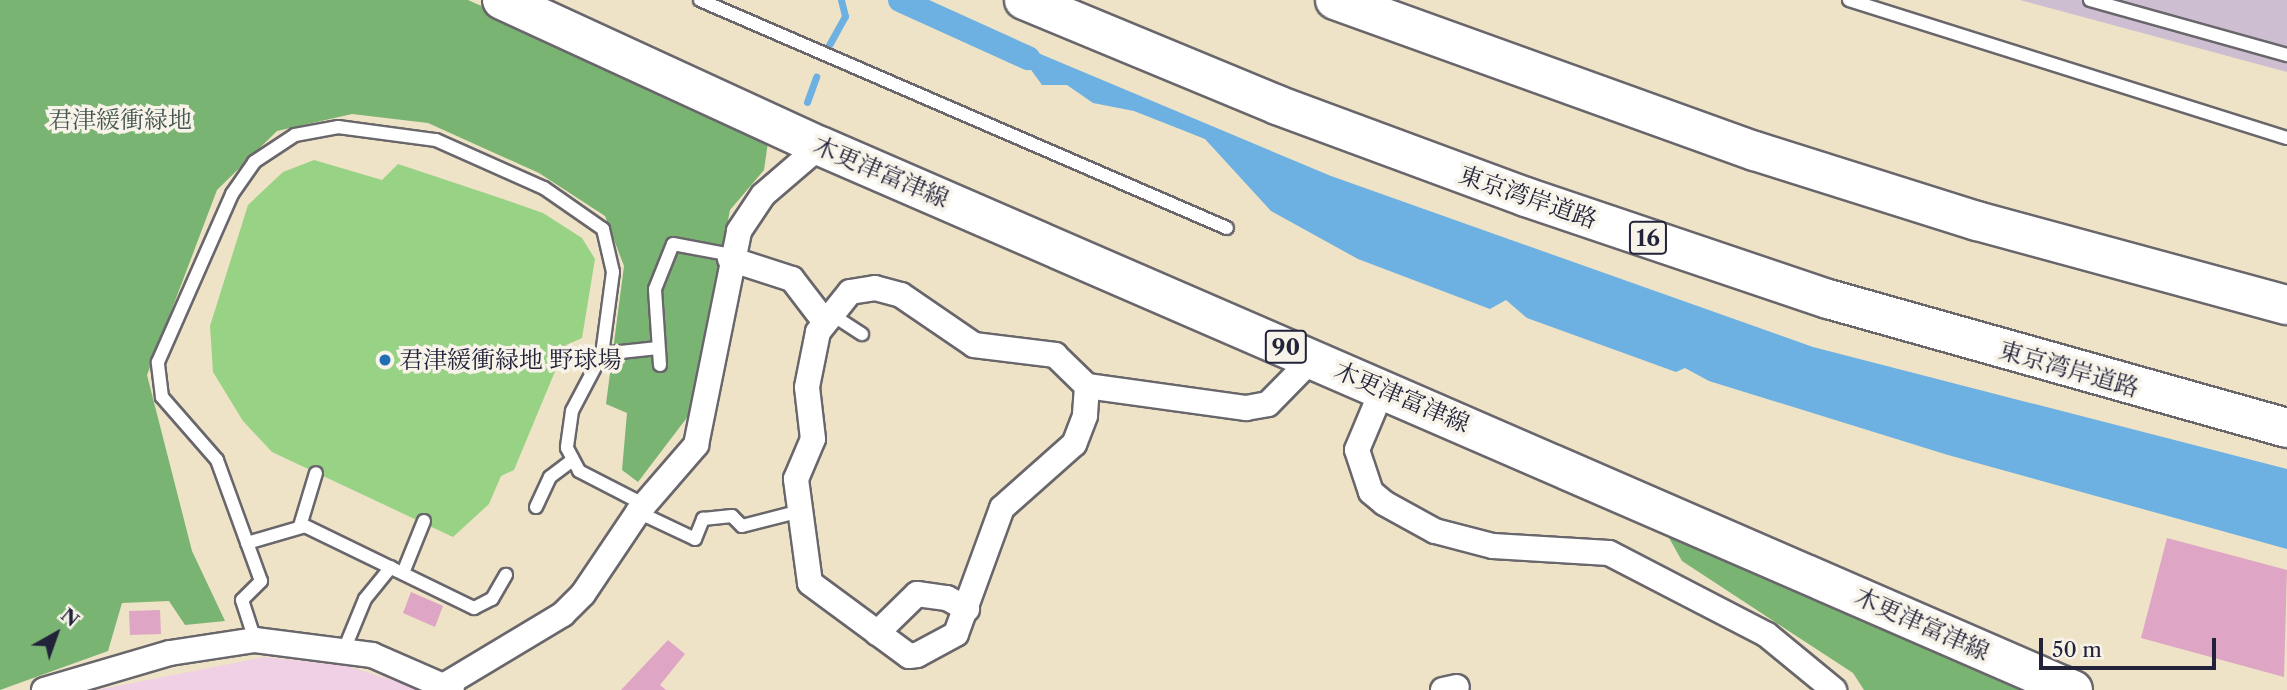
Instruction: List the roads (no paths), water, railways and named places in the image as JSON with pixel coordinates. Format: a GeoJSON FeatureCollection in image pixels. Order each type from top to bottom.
{"type":"FeatureCollection","features":[{"type":"Feature","properties":{"kind":"main road","name":"木更津富津線"},"geometry":{"type":"LineString","coordinates":[[502,0],[820,146],[2073,690]]}},
{"type":"Feature","properties":{"kind":"main road","name":"東京湾岸道路"},"geometry":{"type":"LineString","coordinates":[[1024,0],[1290,110],[1539,201],[1828,299],[2287,428]]}},
{"type":"Feature","properties":{"kind":"main road"},"geometry":{"type":"LineString","coordinates":[[1335,0],[1755,151],[1977,221],[2287,305]]}},
{"type":"Feature","properties":{"kind":"street"},"geometry":{"type":"LineString","coordinates":[[44,690],[170,653],[255,640],[344,650],[448,688],[563,614],[606,565],[641,509],[696,444],[738,231],[763,195],[820,146]]}},
{"type":"Feature","properties":{"kind":"street"},"geometry":{"type":"LineString","coordinates":[[731,257],[792,279],[828,318]]}},
{"type":"Feature","properties":{"kind":"street"},"geometry":{"type":"LineString","coordinates":[[1087,386],[1085,416],[1074,443],[1002,508],[956,634],[917,655],[877,633],[810,583],[797,471],[813,439],[807,387],[828,318],[856,289],[888,290],[974,345],[1055,355],[1087,386],[1246,408],[1268,404],[1313,358]]}},
{"type":"Feature","properties":{"kind":"street"},"geometry":{"type":"LineString","coordinates":[[1382,388],[1357,450],[1371,492],[1384,503],[1435,531],[1493,546],[1609,552],[1768,635],[1834,690]]}},
{"type":"Feature","properties":{"kind":"street"},"geometry":{"type":"LineString","coordinates":[[877,633],[917,594],[947,598],[967,609]]}},
{"type":"Feature","properties":{"kind":"lane"},"geometry":{"type":"LineString","coordinates":[[700,0],[1227,228]]}},
{"type":"Feature","properties":{"kind":"lane"},"geometry":{"type":"LineString","coordinates":[[1849,0],[2287,138]]}},
{"type":"Feature","properties":{"kind":"lane"},"geometry":{"type":"LineString","coordinates":[[2091,0],[2287,55]]}},
{"type":"Feature","properties":{"kind":"lane"},"geometry":{"type":"LineString","coordinates":[[255,640],[242,600],[261,580],[212,452],[163,397],[158,362],[232,194],[277,142],[338,127],[436,140],[585,212],[610,242],[613,272],[602,354],[572,411],[571,461]]}},
{"type":"Feature","properties":{"kind":"lane"},"geometry":{"type":"LineString","coordinates":[[660,365],[656,289],[675,241],[731,257]]}},
{"type":"Feature","properties":{"kind":"lane"},"geometry":{"type":"LineString","coordinates":[[828,318],[862,334]]}},
{"type":"Feature","properties":{"kind":"lane"},"geometry":{"type":"LineString","coordinates":[[602,354],[658,348]]}},
{"type":"Feature","properties":{"kind":"lane"},"geometry":{"type":"LineString","coordinates":[[571,461],[641,509],[695,539],[703,520],[732,516],[741,526],[801,511]]}},
{"type":"Feature","properties":{"kind":"lane"},"geometry":{"type":"LineString","coordinates":[[536,507],[550,477],[571,461]]}},
{"type":"Feature","properties":{"kind":"lane"},"geometry":{"type":"LineString","coordinates":[[300,526],[316,473]]}},
{"type":"Feature","properties":{"kind":"lane"},"geometry":{"type":"LineString","coordinates":[[344,650],[365,598],[397,570],[424,521]]}},
{"type":"Feature","properties":{"kind":"lane"},"geometry":{"type":"LineString","coordinates":[[247,544],[300,526],[474,608],[492,598],[506,575]]}},
{"type":"Feature","properties":{"kind":"water"},"geometry":{"type":"Polygon","coordinates":[[[1000,37],[1331,176],[1813,347],[2287,469],[2287,549],[1948,455],[1709,381],[1685,368],[1676,372],[1527,318],[1506,300],[1490,309],[1358,259],[1271,211],[1205,139],[1134,111],[1093,103],[1067,85],[1042,85],[1029,67],[994,52],[1000,37]]]}},
{"type":"Feature","properties":{"kind":"waterway"},"geometry":{"type":"LineString","coordinates":[[829,45],[845,16],[841,0]]}},
{"type":"Feature","properties":{"kind":"waterway"},"geometry":{"type":"LineString","coordinates":[[900,0],[1028,58]]}},
{"type":"Feature","properties":{"kind":"waterway"},"geometry":{"type":"LineString","coordinates":[[807,102],[816,77]]}},
{"type":"Feature","properties":{"kind":"place","name":"君津緩衝緑地 野球場"},"geometry":{"type":"Point","coordinates":[385,360]}},
{"type":"Feature","properties":{"kind":"park label","name":"君津緩衝緑地"},"geometry":{"type":"Point","coordinates":[120,120]}}]}
